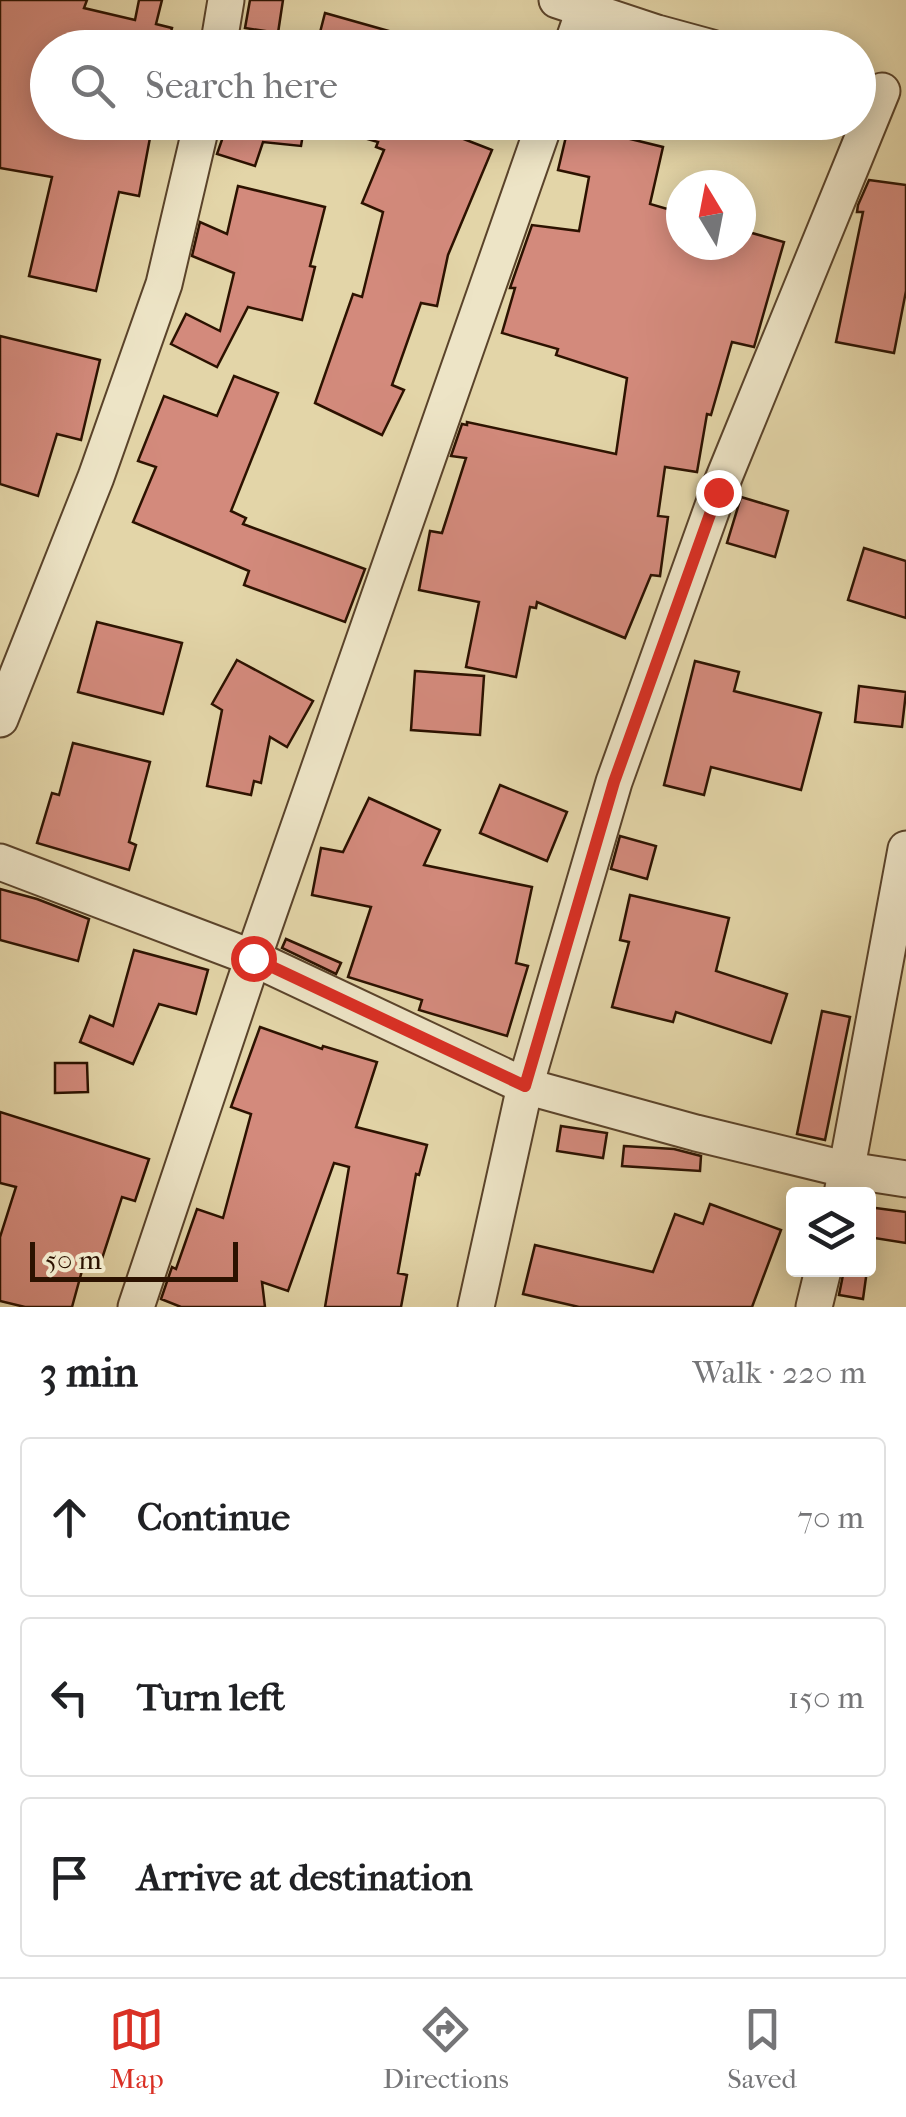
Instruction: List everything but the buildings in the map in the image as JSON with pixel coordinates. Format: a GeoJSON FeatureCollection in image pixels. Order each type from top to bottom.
{"type":"FeatureCollection","features":[{"type":"Feature","properties":{"kind":"street"},"geometry":{"type":"LineString","coordinates":[[221,30],[226,0]]}},
{"type":"Feature","properties":{"kind":"street"},"geometry":{"type":"LineString","coordinates":[[571,30],[571,4],[646,30]]}},
{"type":"Feature","properties":{"kind":"street"},"geometry":{"type":"LineString","coordinates":[[0,719],[96,478],[164,284],[198,140]]}},
{"type":"Feature","properties":{"kind":"street"},"geometry":{"type":"LineString","coordinates":[[136,1307],[253,958],[539,140]]}},
{"type":"Feature","properties":{"kind":"street"},"geometry":{"type":"LineString","coordinates":[[476,1307],[525,1086],[614,782],[718,492],[862,140]]}},
{"type":"Feature","properties":{"kind":"street"},"geometry":{"type":"LineString","coordinates":[[845,1182],[906,850]]}},
{"type":"Feature","properties":{"kind":"street"},"geometry":{"type":"LineString","coordinates":[[0,862],[253,958],[525,1086],[696,1134],[845,1182],[906,1179]]}},
{"type":"Feature","properties":{"kind":"street"},"geometry":{"type":"LineString","coordinates":[[814,1307],[821,1277]]}},
{"type":"Feature","properties":{"kind":"route"},"geometry":{"type":"LineString","coordinates":[[253,958],[525,1086],[614,782],[718,492]]}}]}
